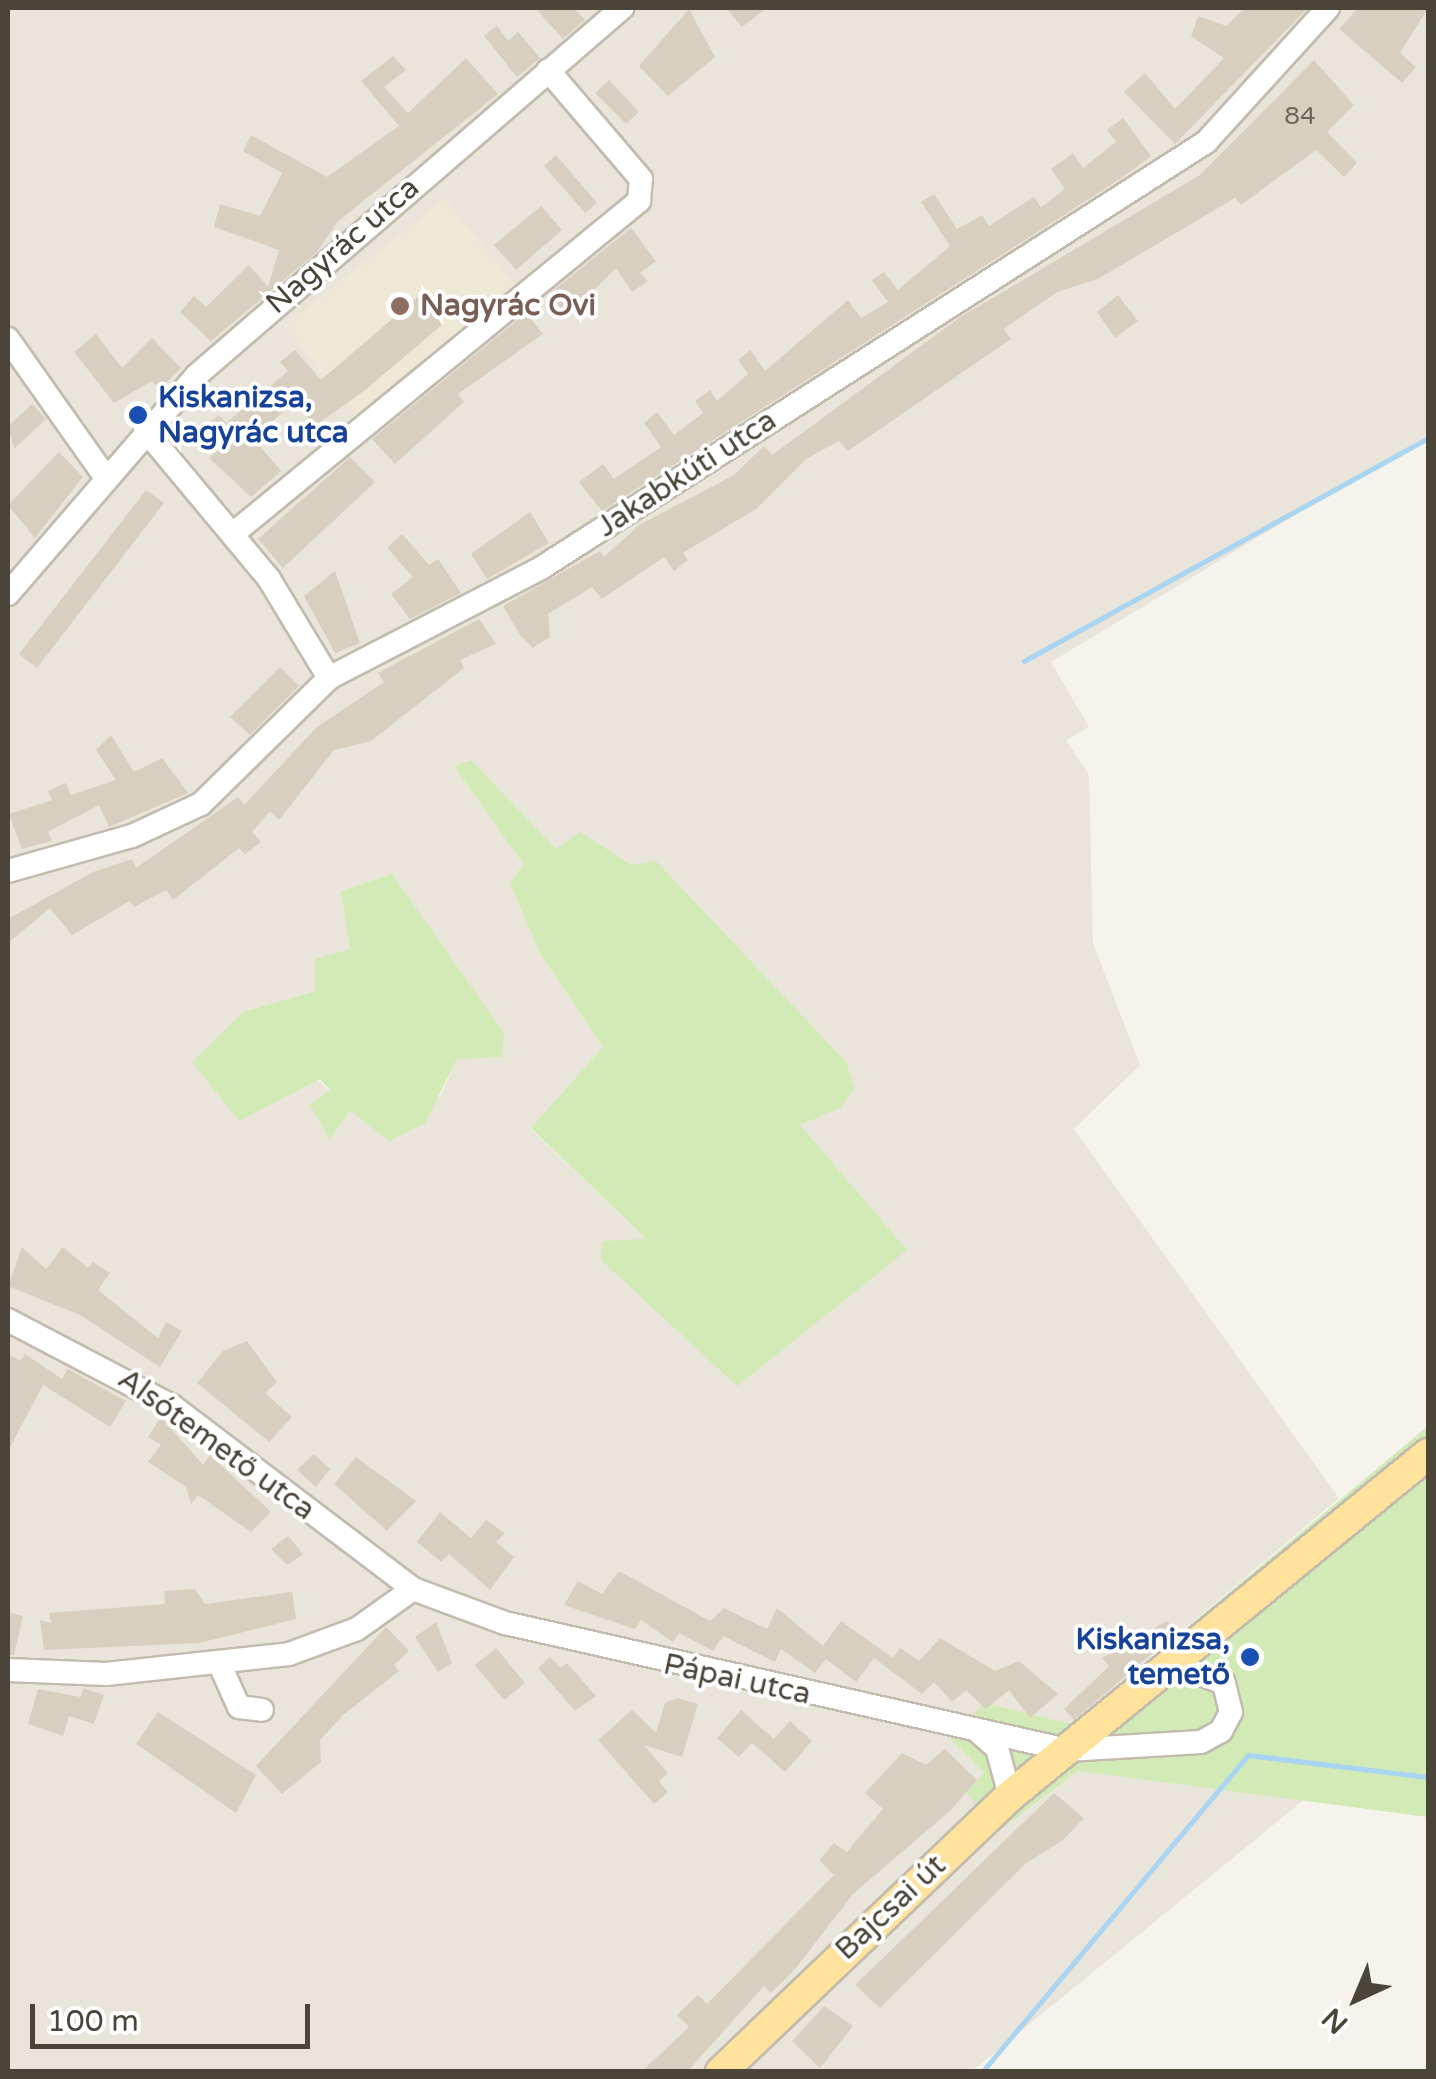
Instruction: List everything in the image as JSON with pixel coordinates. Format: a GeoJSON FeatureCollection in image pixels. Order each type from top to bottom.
{"type":"FeatureCollection","features":[{"type":"Feature","properties":{"kind":"main road","name":"Bajcsai út"},"geometry":{"type":"LineString","coordinates":[[721,2072],[1010,1796],[1176,1665],[1428,1454]]}},
{"type":"Feature","properties":{"kind":"street","name":"Nagyrác utca"},"geometry":{"type":"LineString","coordinates":[[8,594],[104,475],[225,348],[622,8]]}},
{"type":"Feature","properties":{"kind":"street","name":"Jakabkúti utca"},"geometry":{"type":"LineString","coordinates":[[8,870],[186,813],[329,678],[556,558],[1188,155],[1247,106],[1328,8]]}},
{"type":"Feature","properties":{"kind":"street"},"geometry":{"type":"LineString","coordinates":[[234,533],[638,202],[641,179],[548,70]]}},
{"type":"Feature","properties":{"kind":"street"},"geometry":{"type":"LineString","coordinates":[[8,339],[104,475]]}},
{"type":"Feature","properties":{"kind":"street"},"geometry":{"type":"LineString","coordinates":[[144,430],[234,533],[329,678]]}},
{"type":"Feature","properties":{"kind":"street","name":"Alsótemető utca"},"geometry":{"type":"LineString","coordinates":[[8,1320],[172,1406],[413,1589]]}},
{"type":"Feature","properties":{"kind":"street"},"geometry":{"type":"LineString","coordinates":[[8,1670],[220,1665],[336,1640],[413,1589]]}},
{"type":"Feature","properties":{"kind":"street","name":"Pápai utca"},"geometry":{"type":"LineString","coordinates":[[413,1589],[653,1662],[1067,1750],[1202,1742],[1220,1731],[1232,1712],[1224,1684],[1176,1665]]}},
{"type":"Feature","properties":{"kind":"street"},"geometry":{"type":"LineString","coordinates":[[220,1665],[239,1707],[262,1710]]}},
{"type":"Feature","properties":{"kind":"street"},"geometry":{"type":"LineString","coordinates":[[973,1728],[997,1748],[1010,1796]]}},
{"type":"Feature","properties":{"kind":"shaded area"},"geometry":{"type":"Polygon","coordinates":[[[8,8],[1428,8],[1428,435],[1051,662],[1089,727],[1066,740],[1089,775],[1093,943],[1140,1065],[1074,1129],[1339,1498],[1072,1724],[984,1703],[984,1773],[1000,1830],[1078,1771],[1305,1799],[972,2071],[8,2072],[8,8]],[[471,760],[454,766],[523,864],[510,883],[540,954],[603,1047],[531,1129],[647,1240],[737,1385],[800,1124],[840,1108],[631,865],[580,833],[556,850],[471,760]],[[350,949],[315,991],[243,1012],[349,1109],[440,1097],[457,1059],[350,949]]]}},
{"type":"Feature","properties":{"kind":"shaded area","name":"Nagyrác Ovi"},"geometry":{"type":"Polygon","coordinates":[[[445,198],[516,286],[355,415],[284,326],[445,198]]]}},
{"type":"Feature","properties":{"kind":"green space"},"geometry":{"type":"Polygon","coordinates":[[[471,760],[556,849],[580,832],[631,865],[656,861],[846,1062],[855,1088],[840,1108],[800,1125],[907,1250],[737,1386],[601,1260],[602,1241],[646,1239],[531,1128],[603,1047],[540,954],[510,883],[523,864],[454,766],[471,760]]]}},
{"type":"Feature","properties":{"kind":"green space"},"geometry":{"type":"Polygon","coordinates":[[[392,874],[504,1033],[502,1057],[457,1059],[425,1123],[389,1141],[350,1110],[330,1140],[310,1105],[330,1090],[320,1079],[239,1121],[192,1062],[243,1012],[315,991],[315,959],[350,949],[341,891],[392,874]]]}},
{"type":"Feature","properties":{"kind":"green space"},"geometry":{"type":"Polygon","coordinates":[[[1428,1426],[1428,1817],[1078,1771],[1000,1830],[966,1792],[984,1773],[951,1739],[984,1703],[1072,1724],[1428,1426]]]}},
{"type":"Feature","properties":{"kind":"building"},"geometry":{"type":"Polygon","coordinates":[[[535,8],[574,8],[585,20],[563,39],[535,8]]]}},
{"type":"Feature","properties":{"kind":"building"},"geometry":{"type":"Polygon","coordinates":[[[726,8],[767,8],[742,27],[726,8]]]}},
{"type":"Feature","properties":{"kind":"building"},"geometry":{"type":"Polygon","coordinates":[[[1244,8],[1308,8],[1175,144],[1124,92],[1145,73],[1175,109],[1224,58],[1191,36],[1198,16],[1227,26],[1244,8]]]}},
{"type":"Feature","properties":{"kind":"building"},"geometry":{"type":"Polygon","coordinates":[[[1358,8],[1428,8],[1400,53],[1416,67],[1402,83],[1339,29],[1358,8]]]}},
{"type":"Feature","properties":{"kind":"building"},"geometry":{"type":"Polygon","coordinates":[[[689,9],[715,57],[668,96],[639,66],[689,9]]]}},
{"type":"Feature","properties":{"kind":"building"},"geometry":{"type":"Polygon","coordinates":[[[497,26],[508,41],[518,32],[540,58],[517,77],[484,36],[497,26]]]}},
{"type":"Feature","properties":{"kind":"building"},"geometry":{"type":"Polygon","coordinates":[[[393,56],[406,70],[384,87],[408,113],[466,58],[498,94],[338,221],[317,252],[211,341],[180,312],[194,296],[206,307],[249,265],[268,287],[279,250],[214,227],[220,204],[260,216],[282,173],[243,151],[251,135],[327,177],[399,126],[361,81],[393,56]]]}},
{"type":"Feature","properties":{"kind":"building"},"geometry":{"type":"Polygon","coordinates":[[[1314,60],[1354,105],[1327,132],[1357,163],[1344,177],[1316,150],[1241,205],[1235,198],[1098,279],[1057,292],[1004,329],[1011,339],[848,451],[839,441],[806,459],[756,509],[683,553],[688,560],[674,571],[664,557],[602,599],[592,587],[548,614],[550,637],[533,648],[520,635],[503,606],[600,551],[604,557],[639,525],[734,475],[764,446],[772,455],[959,318],[1200,175],[1314,60]]]}},
{"type":"Feature","properties":{"kind":"building"},"geometry":{"type":"Polygon","coordinates":[[[609,80],[639,112],[626,124],[595,93],[609,80]]]}},
{"type":"Feature","properties":{"kind":"building"},"geometry":{"type":"Polygon","coordinates":[[[1123,118],[1151,156],[1120,179],[602,511],[579,482],[603,464],[614,479],[661,447],[644,423],[657,412],[674,435],[703,413],[695,401],[710,390],[717,401],[748,374],[738,360],[750,350],[765,371],[848,300],[861,318],[888,302],[872,280],[884,272],[898,290],[950,246],[921,202],[934,194],[957,229],[982,215],[989,226],[1034,197],[1041,207],[1065,189],[1051,169],[1073,153],[1083,168],[1116,142],[1107,130],[1123,118]]]}},
{"type":"Feature","properties":{"kind":"building"},"geometry":{"type":"Polygon","coordinates":[[[556,155],[597,203],[585,213],[544,166],[556,155]]]}},
{"type":"Feature","properties":{"kind":"building"},"geometry":{"type":"Polygon","coordinates":[[[541,206],[562,230],[516,270],[494,245],[541,206]]]}},
{"type":"Feature","properties":{"kind":"building"},"geometry":{"type":"Polygon","coordinates":[[[631,228],[656,261],[640,273],[648,281],[632,292],[616,268],[568,316],[549,294],[631,228]]]}},
{"type":"Feature","properties":{"kind":"building"},"geometry":{"type":"Polygon","coordinates":[[[1118,295],[1138,321],[1115,338],[1097,312],[1118,295]]]}},
{"type":"Feature","properties":{"kind":"building"},"geometry":{"type":"Polygon","coordinates":[[[419,296],[443,324],[365,390],[315,426],[295,402],[253,438],[281,471],[251,497],[209,458],[217,451],[200,431],[219,415],[226,423],[288,371],[280,362],[295,350],[321,380],[419,296]]]}},
{"type":"Feature","properties":{"kind":"building"},"geometry":{"type":"Polygon","coordinates":[[[526,313],[543,334],[458,394],[464,402],[395,464],[372,439],[526,313]]]}},
{"type":"Feature","properties":{"kind":"building"},"geometry":{"type":"Polygon","coordinates":[[[96,334],[122,368],[152,338],[181,368],[160,389],[152,381],[114,403],[74,352],[96,334]]]}},
{"type":"Feature","properties":{"kind":"building"},"geometry":{"type":"Polygon","coordinates":[[[32,404],[46,419],[14,449],[8,426],[32,404]]]}},
{"type":"Feature","properties":{"kind":"building"},"geometry":{"type":"Polygon","coordinates":[[[59,452],[83,477],[35,538],[8,505],[59,452]]]}},
{"type":"Feature","properties":{"kind":"building"},"geometry":{"type":"Polygon","coordinates":[[[350,457],[375,482],[283,568],[258,539],[350,457]]]}},
{"type":"Feature","properties":{"kind":"building"},"geometry":{"type":"Polygon","coordinates":[[[146,490],[164,503],[37,668],[19,654],[146,490]]]}},
{"type":"Feature","properties":{"kind":"building"},"geometry":{"type":"Polygon","coordinates":[[[530,512],[549,543],[487,579],[471,554],[530,512]]]}},
{"type":"Feature","properties":{"kind":"building"},"geometry":{"type":"Polygon","coordinates":[[[402,534],[429,565],[438,559],[461,593],[410,619],[391,594],[413,577],[387,548],[402,534]]]}},
{"type":"Feature","properties":{"kind":"building"},"geometry":{"type":"Polygon","coordinates":[[[335,571],[360,643],[335,653],[304,596],[335,571]]]}},
{"type":"Feature","properties":{"kind":"building"},"geometry":{"type":"Polygon","coordinates":[[[479,619],[496,644],[460,660],[464,668],[371,741],[334,750],[279,820],[270,811],[252,832],[261,842],[245,854],[239,848],[173,900],[166,890],[134,907],[130,901],[72,935],[50,908],[8,943],[8,919],[93,872],[132,859],[136,868],[238,797],[244,805],[317,727],[384,682],[378,673],[479,619]]]}},
{"type":"Feature","properties":{"kind":"building"},"geometry":{"type":"Polygon","coordinates":[[[280,667],[299,686],[250,735],[230,717],[280,667]]]}},
{"type":"Feature","properties":{"kind":"building"},"geometry":{"type":"Polygon","coordinates":[[[111,735],[134,772],[162,758],[188,793],[109,827],[99,805],[48,832],[52,841],[22,849],[9,814],[52,800],[48,791],[66,783],[71,795],[116,780],[96,750],[111,735]]]}},
{"type":"Feature","properties":{"kind":"building"},"geometry":{"type":"Polygon","coordinates":[[[22,1247],[46,1269],[63,1247],[88,1268],[93,1262],[110,1273],[98,1290],[158,1338],[166,1322],[182,1331],[160,1367],[80,1315],[8,1286],[22,1247]]]}},
{"type":"Feature","properties":{"kind":"building"},"geometry":{"type":"Polygon","coordinates":[[[247,1341],[277,1382],[265,1393],[292,1417],[269,1442],[197,1383],[223,1351],[247,1341]]]}},
{"type":"Feature","properties":{"kind":"building"},"geometry":{"type":"Polygon","coordinates":[[[8,1354],[21,1361],[25,1354],[62,1379],[68,1369],[126,1401],[110,1427],[43,1385],[8,1451],[8,1354]]]}},
{"type":"Feature","properties":{"kind":"building"},"geometry":{"type":"Polygon","coordinates":[[[161,1417],[203,1465],[210,1455],[271,1512],[251,1532],[198,1495],[191,1504],[186,1487],[148,1462],[161,1445],[148,1437],[161,1417]]]}},
{"type":"Feature","properties":{"kind":"building"},"geometry":{"type":"Polygon","coordinates":[[[314,1454],[330,1469],[316,1487],[297,1470],[314,1454]]]}},
{"type":"Feature","properties":{"kind":"building"},"geometry":{"type":"Polygon","coordinates":[[[356,1457],[416,1501],[387,1531],[334,1484],[356,1457]]]}},
{"type":"Feature","properties":{"kind":"building"},"geometry":{"type":"Polygon","coordinates":[[[440,1512],[471,1538],[486,1520],[505,1533],[496,1542],[514,1557],[490,1590],[449,1554],[441,1562],[417,1542],[440,1512]]]}},
{"type":"Feature","properties":{"kind":"building"},"geometry":{"type":"Polygon","coordinates":[[[288,1536],[303,1554],[287,1565],[271,1549],[288,1536]]]}},
{"type":"Feature","properties":{"kind":"building"},"geometry":{"type":"Polygon","coordinates":[[[619,1571],[710,1621],[724,1608],[767,1629],[777,1608],[823,1646],[841,1621],[893,1658],[900,1648],[919,1661],[940,1638],[995,1671],[1019,1661],[1058,1694],[1030,1718],[1009,1690],[986,1709],[966,1690],[952,1702],[934,1682],[922,1694],[874,1658],[856,1682],[826,1659],[815,1673],[781,1649],[775,1662],[723,1636],[713,1651],[679,1633],[673,1642],[641,1620],[635,1629],[564,1605],[578,1581],[602,1594],[619,1571]]]}},
{"type":"Feature","properties":{"kind":"building"},"geometry":{"type":"Polygon","coordinates":[[[195,1589],[205,1604],[292,1592],[296,1619],[199,1643],[44,1650],[40,1620],[51,1623],[49,1613],[165,1604],[164,1591],[195,1589]]]}},
{"type":"Feature","properties":{"kind":"building"},"geometry":{"type":"Polygon","coordinates":[[[8,1612],[23,1616],[14,1655],[8,1655],[8,1612]]]}},
{"type":"Feature","properties":{"kind":"building"},"geometry":{"type":"Polygon","coordinates":[[[1167,1621],[1176,1633],[1074,1720],[1064,1709],[1109,1666],[1102,1658],[1167,1621]]]}},
{"type":"Feature","properties":{"kind":"building"},"geometry":{"type":"Polygon","coordinates":[[[436,1622],[452,1663],[438,1672],[415,1637],[436,1622]]]}},
{"type":"Feature","properties":{"kind":"building"},"geometry":{"type":"Polygon","coordinates":[[[386,1627],[409,1651],[394,1665],[399,1671],[343,1715],[320,1740],[321,1762],[282,1794],[256,1766],[386,1627]]]}},
{"type":"Feature","properties":{"kind":"building"},"geometry":{"type":"Polygon","coordinates":[[[496,1648],[525,1683],[504,1700],[475,1665],[496,1648]]]}},
{"type":"Feature","properties":{"kind":"building"},"geometry":{"type":"Polygon","coordinates":[[[550,1657],[561,1668],[567,1663],[596,1696],[575,1711],[538,1668],[550,1657]]]}},
{"type":"Feature","properties":{"kind":"building"},"geometry":{"type":"Polygon","coordinates":[[[83,1688],[104,1695],[94,1724],[69,1716],[63,1736],[28,1724],[38,1689],[81,1697],[83,1688]]]}},
{"type":"Feature","properties":{"kind":"building"},"geometry":{"type":"Polygon","coordinates":[[[677,1698],[698,1704],[682,1757],[644,1745],[668,1773],[659,1781],[668,1792],[654,1804],[598,1740],[632,1710],[656,1733],[665,1703],[677,1698]]]}},
{"type":"Feature","properties":{"kind":"building"},"geometry":{"type":"Polygon","coordinates":[[[741,1710],[774,1739],[790,1721],[812,1741],[785,1772],[752,1743],[739,1757],[717,1738],[741,1710]]]}},
{"type":"Feature","properties":{"kind":"building"},"geometry":{"type":"Polygon","coordinates":[[[158,1712],[256,1775],[236,1813],[136,1744],[158,1712]]]}},
{"type":"Feature","properties":{"kind":"building"},"geometry":{"type":"Polygon","coordinates":[[[945,1749],[977,1780],[951,1810],[853,1894],[795,1969],[771,1993],[764,1986],[687,2072],[641,2072],[689,2027],[677,2015],[698,1995],[707,2004],[834,1875],[819,1860],[834,1843],[847,1852],[883,1809],[865,1793],[902,1753],[926,1765],[945,1749]]]}},
{"type":"Feature","properties":{"kind":"building"},"geometry":{"type":"Polygon","coordinates":[[[1054,1793],[1084,1818],[1063,1840],[1025,1864],[880,2008],[855,1985],[1054,1793]]]}},
{"type":"Feature","properties":{"kind":"building"},"geometry":{"type":"Polygon","coordinates":[[[824,2006],[853,2026],[820,2068],[792,2041],[824,2006]]]}},
{"type":"Feature","properties":{"kind":"waterway"},"geometry":{"type":"LineString","coordinates":[[1024,661],[1428,438]]}},
{"type":"Feature","properties":{"kind":"waterway"},"geometry":{"type":"LineString","coordinates":[[982,2072],[1248,1755],[1428,1777]]}},
{"type":"Feature","properties":{"kind":"place","name":"Nagyrác Ovi"},"geometry":{"type":"Point","coordinates":[400,306]}},
{"type":"Feature","properties":{"kind":"place","name":"Kiskanizsa, Nagyrác utca"},"geometry":{"type":"Point","coordinates":[138,415]}},
{"type":"Feature","properties":{"kind":"place","name":"Kiskanizsa, temető"},"geometry":{"type":"Point","coordinates":[1250,1657]}}]}
